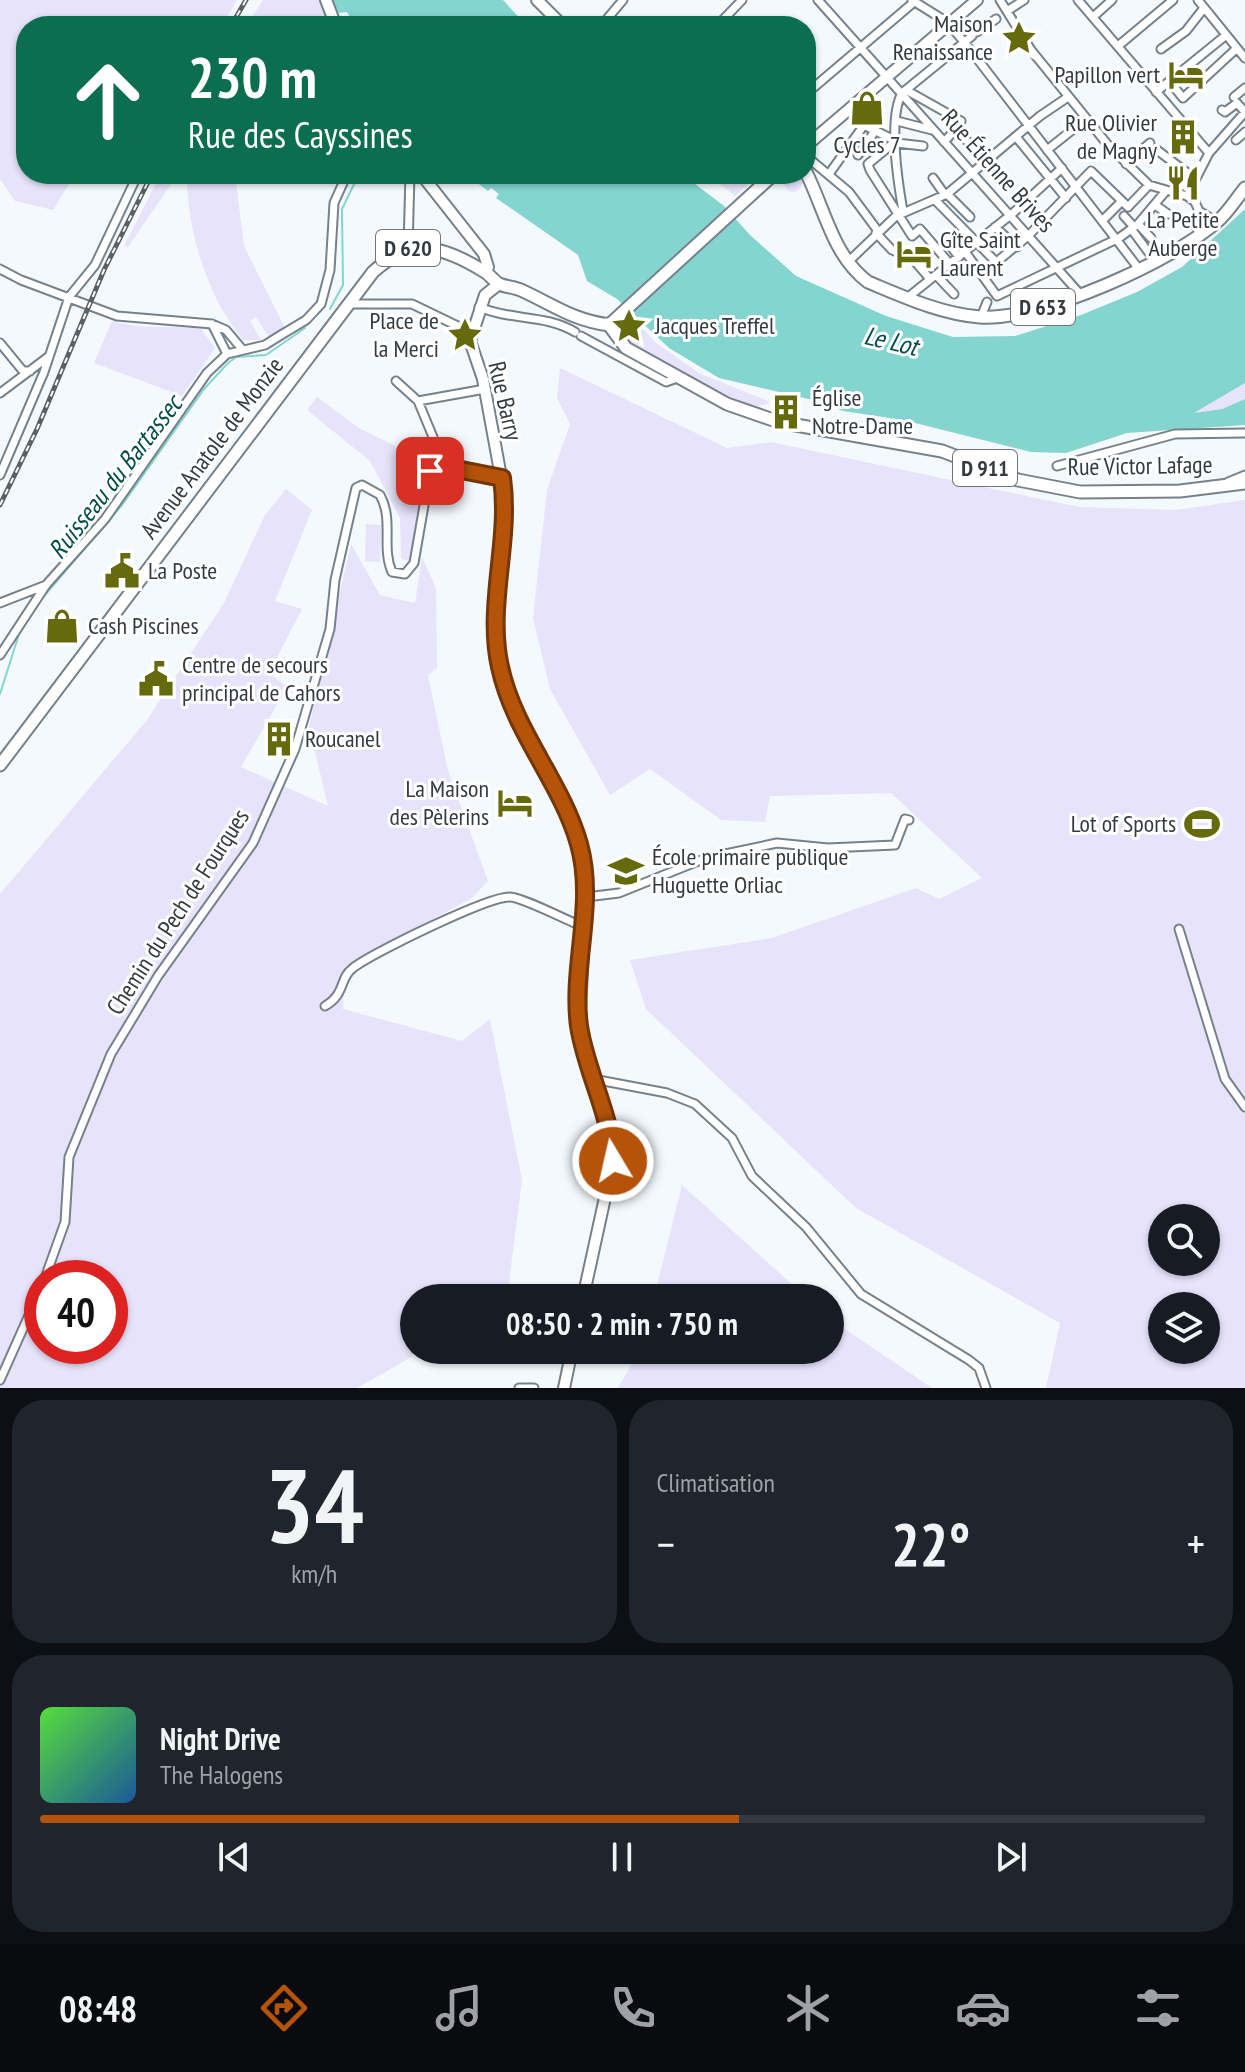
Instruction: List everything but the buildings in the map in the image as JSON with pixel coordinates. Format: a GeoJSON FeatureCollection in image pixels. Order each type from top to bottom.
{"type":"FeatureCollection","features":[{"type":"Feature","properties":{"kind":"main road"},"geometry":{"type":"LineString","coordinates":[[609,325],[764,184]]}},
{"type":"Feature","properties":{"kind":"main road","name":"D 653"},"geometry":{"type":"LineString","coordinates":[[811,184],[847,263],[858,275],[907,298],[950,313],[981,317],[1019,313],[1080,294],[1139,269],[1217,222],[1245,188]]}},
{"type":"Feature","properties":{"kind":"main road","name":"D 620"},"geometry":{"type":"LineString","coordinates":[[408,248],[430,249],[486,272],[499,284],[518,289],[580,321],[609,325]]}},
{"type":"Feature","properties":{"kind":"main road","name":"Avenue Anatole de Monzie"},"geometry":{"type":"LineString","coordinates":[[0,765],[373,272],[408,248]]}},
{"type":"Feature","properties":{"kind":"main road","name":"D 911"},"geometry":{"type":"LineString","coordinates":[[609,325],[626,348],[680,377]]}},
{"type":"Feature","properties":{"kind":"main road","name":"Rue Victor Lafage"},"geometry":{"type":"LineString","coordinates":[[680,377],[727,404],[757,416],[942,451],[1018,480],[1054,489],[1109,493],[1216,488],[1245,483]]}},
{"type":"Feature","properties":{"kind":"street"},"geometry":{"type":"LineString","coordinates":[[537,0],[553,16]]}},
{"type":"Feature","properties":{"kind":"street"},"geometry":{"type":"LineString","coordinates":[[609,16],[623,0]]}},
{"type":"Feature","properties":{"kind":"street"},"geometry":{"type":"LineString","coordinates":[[727,16],[742,0]]}},
{"type":"Feature","properties":{"kind":"street","name":"Rue Étienne Brives"},"geometry":{"type":"LineString","coordinates":[[818,0],[904,92],[944,142],[1080,294]]}},
{"type":"Feature","properties":{"kind":"street"},"geometry":{"type":"LineString","coordinates":[[816,137],[947,22],[977,0]]}},
{"type":"Feature","properties":{"kind":"street"},"geometry":{"type":"LineString","coordinates":[[1000,0],[1031,50],[1126,164],[1149,185],[1187,196],[1195,202],[1199,211],[1217,222]]}},
{"type":"Feature","properties":{"kind":"street"},"geometry":{"type":"LineString","coordinates":[[1007,10],[1024,0]]}},
{"type":"Feature","properties":{"kind":"street"},"geometry":{"type":"LineString","coordinates":[[1078,0],[1209,153]]}},
{"type":"Feature","properties":{"kind":"street"},"geometry":{"type":"LineString","coordinates":[[1093,17],[1112,0]]}},
{"type":"Feature","properties":{"kind":"street"},"geometry":{"type":"LineString","coordinates":[[1118,46],[1173,0]]}},
{"type":"Feature","properties":{"kind":"street"},"geometry":{"type":"LineString","coordinates":[[1198,0],[1245,58]]}},
{"type":"Feature","properties":{"kind":"street"},"geometry":{"type":"LineString","coordinates":[[816,86],[912,3],[947,22],[971,37],[1029,126],[1119,238],[1139,269]]}},
{"type":"Feature","properties":{"kind":"street"},"geometry":{"type":"LineString","coordinates":[[1161,49],[1186,31],[1204,8]]}},
{"type":"Feature","properties":{"kind":"street"},"geometry":{"type":"LineString","coordinates":[[900,214],[898,101],[904,92],[991,23]]}},
{"type":"Feature","properties":{"kind":"street"},"geometry":{"type":"LineString","coordinates":[[1156,92],[1225,36]]}},
{"type":"Feature","properties":{"kind":"street"},"geometry":{"type":"LineString","coordinates":[[1170,82],[1183,98],[1236,49]]}},
{"type":"Feature","properties":{"kind":"street"},"geometry":{"type":"LineString","coordinates":[[904,92],[961,121],[944,142]]}},
{"type":"Feature","properties":{"kind":"street"},"geometry":{"type":"LineString","coordinates":[[847,263],[900,214],[946,195],[1068,97]]}},
{"type":"Feature","properties":{"kind":"street"},"geometry":{"type":"LineString","coordinates":[[1222,110],[1225,112],[1237,103],[1245,126]]}},
{"type":"Feature","properties":{"kind":"street"},"geometry":{"type":"LineString","coordinates":[[1187,196],[1209,153],[1243,114]]}},
{"type":"Feature","properties":{"kind":"street"},"geometry":{"type":"LineString","coordinates":[[829,174],[873,116]]}},
{"type":"Feature","properties":{"kind":"street"},"geometry":{"type":"LineString","coordinates":[[1047,150],[1086,119]]}},
{"type":"Feature","properties":{"kind":"street"},"geometry":{"type":"LineString","coordinates":[[897,121],[934,130]]}},
{"type":"Feature","properties":{"kind":"street"},"geometry":{"type":"LineString","coordinates":[[866,126],[897,142],[923,146]]}},
{"type":"Feature","properties":{"kind":"street"},"geometry":{"type":"LineString","coordinates":[[858,155],[875,131]]}},
{"type":"Feature","properties":{"kind":"street"},"geometry":{"type":"LineString","coordinates":[[954,131],[992,160]]}},
{"type":"Feature","properties":{"kind":"street"},"geometry":{"type":"LineString","coordinates":[[1236,140],[1245,132]]}},
{"type":"Feature","properties":{"kind":"street"},"geometry":{"type":"LineString","coordinates":[[1017,138],[1066,198]]}},
{"type":"Feature","properties":{"kind":"street"},"geometry":{"type":"LineString","coordinates":[[897,142],[868,164],[912,236],[920,229],[950,264]]}},
{"type":"Feature","properties":{"kind":"street"},"geometry":{"type":"LineString","coordinates":[[1126,164],[1150,143]]}},
{"type":"Feature","properties":{"kind":"street"},"geometry":{"type":"LineString","coordinates":[[1157,150],[1194,178]]}},
{"type":"Feature","properties":{"kind":"street"},"geometry":{"type":"LineString","coordinates":[[816,164],[829,174],[892,250],[912,258],[954,294]]}},
{"type":"Feature","properties":{"kind":"street"},"geometry":{"type":"LineString","coordinates":[[907,298],[1010,215],[1062,168]]}},
{"type":"Feature","properties":{"kind":"street"},"geometry":{"type":"LineString","coordinates":[[982,274],[1017,247],[1091,171],[1128,207],[1149,185]]}},
{"type":"Feature","properties":{"kind":"street"},"geometry":{"type":"LineString","coordinates":[[933,178],[970,217]]}},
{"type":"Feature","properties":{"kind":"street"},"geometry":{"type":"LineString","coordinates":[[0,475],[49,356],[69,297],[95,265],[133,184]]}},
{"type":"Feature","properties":{"kind":"street"},"geometry":{"type":"LineString","coordinates":[[0,655],[46,585],[105,519],[207,373],[227,354],[265,345],[306,320],[321,304],[330,270],[334,203],[343,184]]}},
{"type":"Feature","properties":{"kind":"street"},"geometry":{"type":"LineString","coordinates":[[408,248],[410,184]]}},
{"type":"Feature","properties":{"kind":"street"},"geometry":{"type":"LineString","coordinates":[[429,184],[484,254],[488,267],[486,272]]}},
{"type":"Feature","properties":{"kind":"street"},"geometry":{"type":"LineString","coordinates":[[951,240],[997,296],[1119,238],[1135,227],[1165,192]]}},
{"type":"Feature","properties":{"kind":"street"},"geometry":{"type":"LineString","coordinates":[[936,201],[998,264]]}},
{"type":"Feature","properties":{"kind":"street"},"geometry":{"type":"LineString","coordinates":[[1104,219],[1122,201]]}},
{"type":"Feature","properties":{"kind":"street"},"geometry":{"type":"LineString","coordinates":[[1155,205],[1168,214]]}},
{"type":"Feature","properties":{"kind":"street"},"geometry":{"type":"LineString","coordinates":[[1199,211],[1194,220],[1199,234]]}},
{"type":"Feature","properties":{"kind":"street"},"geometry":{"type":"LineString","coordinates":[[1124,216],[1151,238]]}},
{"type":"Feature","properties":{"kind":"street"},"geometry":{"type":"LineString","coordinates":[[995,227],[1017,247]]}},
{"type":"Feature","properties":{"kind":"street"},"geometry":{"type":"LineString","coordinates":[[1135,227],[1155,261]]}},
{"type":"Feature","properties":{"kind":"street"},"geometry":{"type":"LineString","coordinates":[[0,269],[131,319],[212,324],[226,330],[242,349]]}},
{"type":"Feature","properties":{"kind":"street"},"geometry":{"type":"LineString","coordinates":[[349,304],[412,304],[470,332],[485,295],[499,284]]}},
{"type":"Feature","properties":{"kind":"street"},"geometry":{"type":"LineString","coordinates":[[981,317],[987,302]]}},
{"type":"Feature","properties":{"kind":"street"},"geometry":{"type":"LineString","coordinates":[[479,307],[504,317],[549,319],[666,382],[680,377]]}},
{"type":"Feature","properties":{"kind":"street"},"geometry":{"type":"LineString","coordinates":[[212,324],[227,354]]}},
{"type":"Feature","properties":{"kind":"street","name":"Rue Barry"},"geometry":{"type":"LineString","coordinates":[[470,332],[472,350],[485,389],[502,478],[504,514],[498,604],[500,668],[518,720],[563,800],[581,853],[586,897],[577,1009],[593,1079],[612,1135],[613,1161],[586,1284]]}},
{"type":"Feature","properties":{"kind":"street"},"geometry":{"type":"LineString","coordinates":[[0,343],[23,371],[32,370]]}},
{"type":"Feature","properties":{"kind":"street"},"geometry":{"type":"LineString","coordinates":[[0,393],[49,356]]}},
{"type":"Feature","properties":{"kind":"street"},"geometry":{"type":"LineString","coordinates":[[0,384],[15,380]]}},
{"type":"Feature","properties":{"kind":"street"},"geometry":{"type":"LineString","coordinates":[[396,381],[418,401],[433,437]]}},
{"type":"Feature","properties":{"kind":"street"},"geometry":{"type":"LineString","coordinates":[[418,401],[485,389]]}},
{"type":"Feature","properties":{"kind":"street"},"geometry":{"type":"LineString","coordinates":[[1057,466],[1175,434],[1245,433]]}},
{"type":"Feature","properties":{"kind":"street","name":"Chemin du Pech de Fourques"},"geometry":{"type":"LineString","coordinates":[[51,1260],[65,1222],[69,1157],[111,1054],[158,976],[253,843],[295,749],[307,699],[318,678],[327,641],[335,580],[356,488],[362,485],[380,495],[389,519],[387,560],[392,572],[405,574],[414,563],[430,471],[441,466],[502,478]]}},
{"type":"Feature","properties":{"kind":"street"},"geometry":{"type":"LineString","coordinates":[[1216,488],[1245,475]]}},
{"type":"Feature","properties":{"kind":"street"},"geometry":{"type":"LineString","coordinates":[[0,603],[46,585]]}},
{"type":"Feature","properties":{"kind":"street"},"geometry":{"type":"LineString","coordinates":[[586,897],[619,893],[706,858],[777,843],[828,848],[895,845],[905,819],[909,820]]}},
{"type":"Feature","properties":{"kind":"street"},"geometry":{"type":"LineString","coordinates":[[325,1006],[343,990],[353,968],[425,928],[488,901],[515,897],[584,927]]}},
{"type":"Feature","properties":{"kind":"street"},"geometry":{"type":"LineString","coordinates":[[1179,929],[1201,992],[1222,1072],[1245,1107]]}},
{"type":"Feature","properties":{"kind":"street"},"geometry":{"type":"LineString","coordinates":[[593,1079],[667,1093],[695,1104],[732,1138],[752,1176],[806,1227],[845,1278],[893,1315],[969,1360],[983,1374],[986,1388]]}},
{"type":"Feature","properties":{"kind":"street"},"geometry":{"type":"LineString","coordinates":[[0,1380],[24,1326]]}},
{"type":"Feature","properties":{"kind":"street"},"geometry":{"type":"LineString","coordinates":[[564,1388],[569,1364]]}},
{"type":"Feature","properties":{"kind":"street"},"geometry":{"type":"LineString","coordinates":[[519,1388],[534,1388]]}},
{"type":"Feature","properties":{"kind":"shaded area"},"geometry":{"type":"Polygon","coordinates":[[[0,0],[237,0],[228,16],[16,16],[16,184],[69,184],[53,210],[15,201],[0,179],[0,0]]]}},
{"type":"Feature","properties":{"kind":"shaded area"},"geometry":{"type":"Polygon","coordinates":[[[263,0],[323,0],[330,16],[253,16],[263,0]]]}},
{"type":"Feature","properties":{"kind":"shaded area"},"geometry":{"type":"Polygon","coordinates":[[[156,184],[171,184],[128,247],[124,246],[156,184]]]}},
{"type":"Feature","properties":{"kind":"shaded area"},"geometry":{"type":"Polygon","coordinates":[[[187,184],[236,184],[244,246],[285,328],[269,337],[256,317],[250,321],[261,340],[243,340],[230,323],[202,262],[187,184]]]}},
{"type":"Feature","properties":{"kind":"shaded area"},"geometry":{"type":"Polygon","coordinates":[[[720,184],[748,184],[735,196],[720,184]]]}},
{"type":"Feature","properties":{"kind":"shaded area"},"geometry":{"type":"Polygon","coordinates":[[[784,184],[802,184],[793,192],[784,184]]]}},
{"type":"Feature","properties":{"kind":"shaded area"},"geometry":{"type":"Polygon","coordinates":[[[629,313],[656,343],[699,373],[770,402],[758,405],[742,403],[723,396],[635,347],[622,334],[622,323],[629,313]]]}},
{"type":"Feature","properties":{"kind":"shaded area"},"geometry":{"type":"Polygon","coordinates":[[[112,321],[201,329],[215,348],[182,396],[94,363],[112,321]]]}},
{"type":"Feature","properties":{"kind":"shaded area"},"geometry":{"type":"Polygon","coordinates":[[[560,368],[727,448],[771,442],[1079,507],[1176,510],[1245,500],[1245,1388],[1046,1388],[1060,1323],[856,1208],[646,1009],[630,960],[772,938],[916,888],[939,899],[982,878],[891,793],[770,796],[765,822],[721,820],[650,769],[610,795],[550,689],[533,618],[547,490],[570,424],[557,398],[560,368]]]}},
{"type":"Feature","properties":{"kind":"shaded area"},"geometry":{"type":"Polygon","coordinates":[[[1245,383],[1245,399],[1222,409],[1194,413],[1245,383]]]}},
{"type":"Feature","properties":{"kind":"shaded area"},"geometry":{"type":"Polygon","coordinates":[[[317,397],[359,428],[414,455],[424,480],[410,562],[401,558],[400,518],[370,461],[307,410],[317,397]]]}},
{"type":"Feature","properties":{"kind":"shaded area"},"geometry":{"type":"Polygon","coordinates":[[[286,489],[312,510],[275,601],[302,609],[269,673],[287,687],[241,767],[328,806],[309,727],[351,544],[380,595],[415,603],[422,557],[436,588],[437,668],[428,675],[448,771],[488,881],[472,898],[344,967],[343,1009],[462,1041],[490,1019],[522,1180],[509,1284],[400,1284],[400,1364],[357,1388],[0,1388],[0,894],[147,720],[224,603],[265,515],[286,489]]]}},
{"type":"Feature","properties":{"kind":"shaded area"},"geometry":{"type":"Polygon","coordinates":[[[366,524],[381,525],[380,562],[365,561],[366,524]]]}},
{"type":"Feature","properties":{"kind":"shaded area"},"geometry":{"type":"Polygon","coordinates":[[[682,1185],[792,1284],[657,1284],[682,1185]]]}},
{"type":"Feature","properties":{"kind":"shaded area"},"geometry":{"type":"Polygon","coordinates":[[[844,1328],[932,1388],[618,1388],[632,1364],[844,1364],[844,1328]]]}},
{"type":"Feature","properties":{"kind":"water"},"geometry":{"type":"Polygon","coordinates":[[[331,0],[503,0],[518,16],[349,16],[347,12],[339,13],[331,0]]]}},
{"type":"Feature","properties":{"kind":"water","name":"Le Lot"},"geometry":{"type":"Polygon","coordinates":[[[479,184],[695,184],[724,206],[750,235],[796,276],[886,316],[953,337],[1015,336],[1081,315],[1137,292],[1182,267],[1245,209],[1245,383],[1194,413],[1222,409],[1245,399],[1245,425],[1127,433],[1066,453],[1031,452],[903,420],[843,411],[821,402],[719,378],[669,348],[617,299],[587,281],[578,255],[496,198],[499,194],[491,188],[488,191],[479,184]]]}},
{"type":"Feature","properties":{"kind":"waterway","name":"Ruisseau du Bartassec"},"geometry":{"type":"LineString","coordinates":[[330,309],[343,285],[342,209],[354,184]]}},
{"type":"Feature","properties":{"kind":"waterway","name":"Ruisseau du Bartassec"},"geometry":{"type":"LineString","coordinates":[[39,602],[122,505],[204,389],[228,363],[236,357],[266,355],[305,328]]}},
{"type":"Feature","properties":{"kind":"waterway","name":"Ruisseau du Bartassec"},"geometry":{"type":"LineString","coordinates":[[0,694],[19,634],[34,610]]}},
{"type":"Feature","properties":{"kind":"railway"},"geometry":{"type":"LineString","coordinates":[[237,16],[246,0]]}},
{"type":"Feature","properties":{"kind":"railway"},"geometry":{"type":"LineString","coordinates":[[0,505],[37,429],[104,270],[147,184]]}},
{"type":"Feature","properties":{"kind":"place","name":"Maison Renaissance"},"geometry":{"type":"Point","coordinates":[1019,38]}},
{"type":"Feature","properties":{"kind":"place","name":"Papillon vert"},"geometry":{"type":"Point","coordinates":[1186,75]}},
{"type":"Feature","properties":{"kind":"place","name":"Cycles 7"},"geometry":{"type":"Point","coordinates":[867,108]}},
{"type":"Feature","properties":{"kind":"place","name":"Rue Olivier de Magny"},"geometry":{"type":"Point","coordinates":[1183,137]}},
{"type":"Feature","properties":{"kind":"place","name":"La Petite Auberge"},"geometry":{"type":"Point","coordinates":[1183,183]}},
{"type":"Feature","properties":{"kind":"place","name":"Gîte Saint Laurent"},"geometry":{"type":"Point","coordinates":[914,254]}},
{"type":"Feature","properties":{"kind":"place","name":"Jacques Treffel"},"geometry":{"type":"Point","coordinates":[629,326]}},
{"type":"Feature","properties":{"kind":"place","name":"Place de la Merci"},"geometry":{"type":"Point","coordinates":[465,335]}},
{"type":"Feature","properties":{"kind":"place","name":"Église Notre-Dame"},"geometry":{"type":"Point","coordinates":[786,412]}},
{"type":"Feature","properties":{"kind":"place","name":"La Poste"},"geometry":{"type":"Point","coordinates":[122,571]}},
{"type":"Feature","properties":{"kind":"place","name":"Cash Piscines"},"geometry":{"type":"Point","coordinates":[62,626]}},
{"type":"Feature","properties":{"kind":"place","name":"Centre de secours principal de Cahors"},"geometry":{"type":"Point","coordinates":[156,679]}},
{"type":"Feature","properties":{"kind":"place","name":"Roucanel"},"geometry":{"type":"Point","coordinates":[279,739]}},
{"type":"Feature","properties":{"kind":"place","name":"La Maison des Pèlerins"},"geometry":{"type":"Point","coordinates":[515,803]}},
{"type":"Feature","properties":{"kind":"place","name":"Lot of Sports"},"geometry":{"type":"Point","coordinates":[1202,824]}},
{"type":"Feature","properties":{"kind":"place","name":"École primaire publique Huguette Orliac"},"geometry":{"type":"Point","coordinates":[626,871]}},
{"type":"Feature","properties":{"kind":"route"},"geometry":{"type":"LineString","coordinates":[[430,471],[441,466],[460,473],[502,478],[504,514],[496,642],[500,668],[518,720],[563,800],[581,853],[586,897],[577,1009],[584,1050],[612,1135],[613,1161]]}}]}
